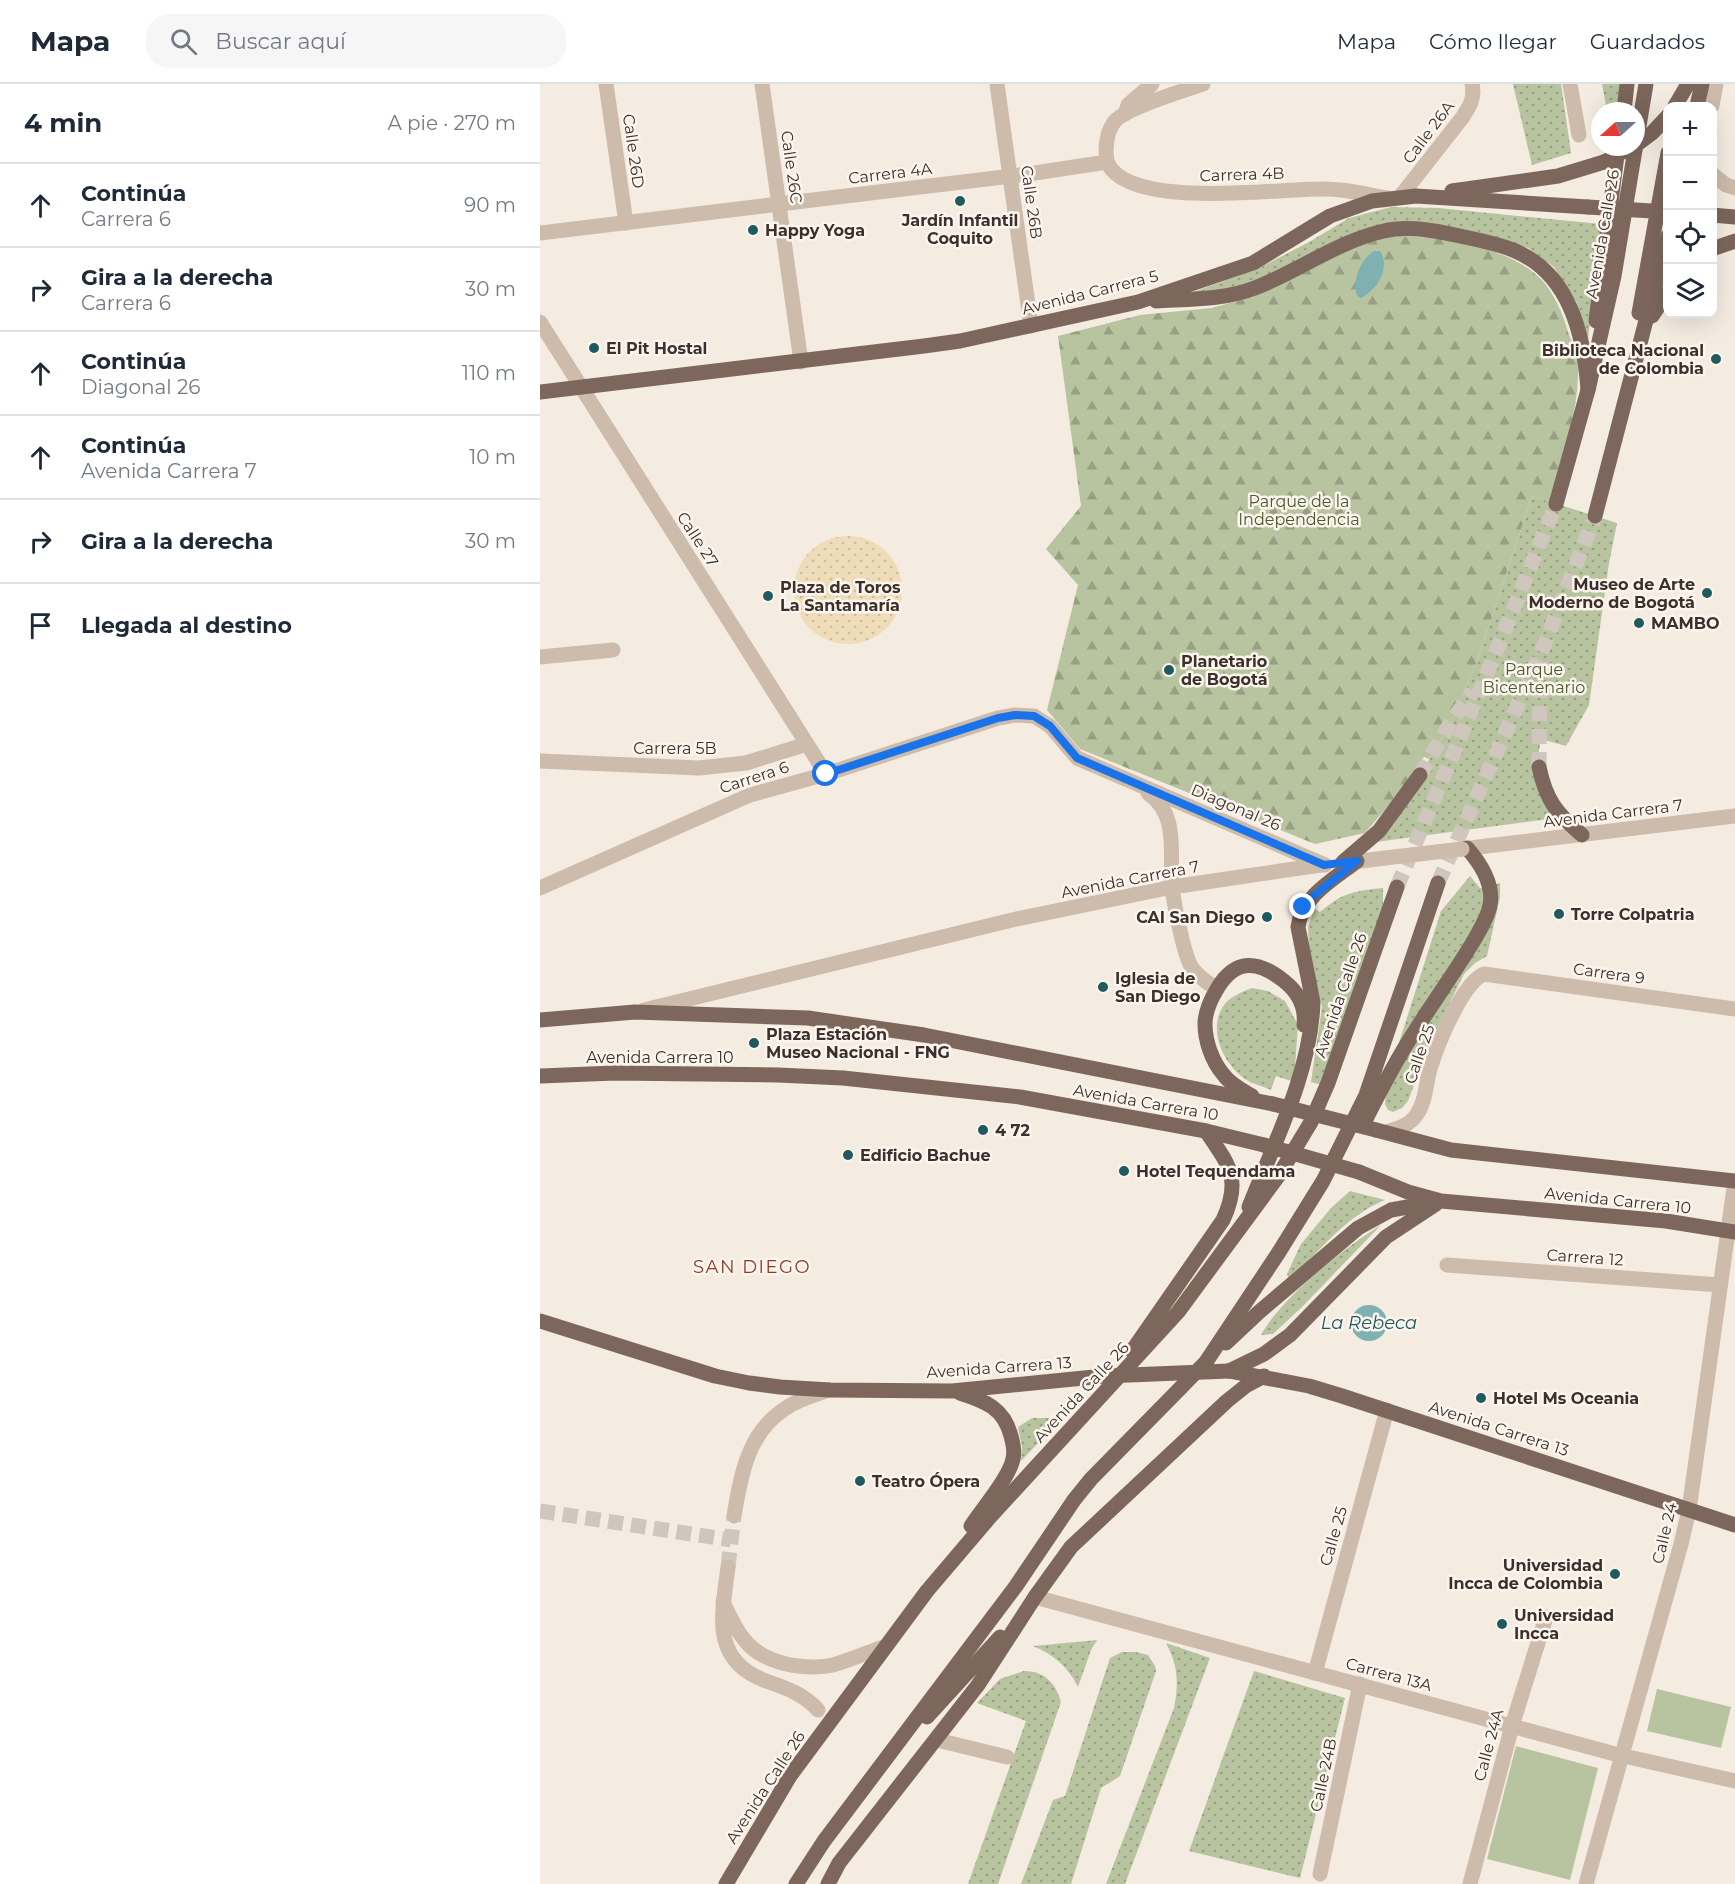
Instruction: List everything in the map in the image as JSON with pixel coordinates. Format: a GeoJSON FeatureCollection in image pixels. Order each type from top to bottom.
{"type":"FeatureCollection","features":[{"type":"Feature","properties":{"kind":"main road"},"geometry":{"type":"LineString","coordinates":[[1625,102],[1627,84]]}},
{"type":"Feature","properties":{"kind":"main road","name":"Avenida Calle 26"},"geometry":{"type":"LineString","coordinates":[[1556,504],[1588,390],[1614,276],[1646,84]]}},
{"type":"Feature","properties":{"kind":"main road"},"geometry":{"type":"LineString","coordinates":[[1676,102],[1680,84]]}},
{"type":"Feature","properties":{"kind":"main road"},"geometry":{"type":"LineString","coordinates":[[1677,102],[1688,84]]}},
{"type":"Feature","properties":{"kind":"main road"},"geometry":{"type":"LineString","coordinates":[[1698,102],[1702,84]]}},
{"type":"Feature","properties":{"kind":"main road"},"geometry":{"type":"LineString","coordinates":[[1645,138],[1663,121]]}},
{"type":"Feature","properties":{"kind":"main road"},"geometry":{"type":"LineString","coordinates":[[1416,196],[1550,178],[1572,173],[1615,156]]}},
{"type":"Feature","properties":{"kind":"main road","name":"Avenida Calle 26"},"geometry":{"type":"LineString","coordinates":[[1588,390],[1617,156]]}},
{"type":"Feature","properties":{"kind":"main road"},"geometry":{"type":"LineString","coordinates":[[1618,434],[1667,156]]}},
{"type":"Feature","properties":{"kind":"main road","name":"Avenida Carrera 5"},"geometry":{"type":"LineString","coordinates":[[540,392],[960,341],[1138,302],[1253,263],[1330,216],[1354,206],[1394,198],[1416,196],[1663,212]]}},
{"type":"Feature","properties":{"kind":"main road"},"geometry":{"type":"LineString","coordinates":[[1717,215],[1735,217]]}},
{"type":"Feature","properties":{"kind":"main road"},"geometry":{"type":"LineString","coordinates":[[1138,302],[1230,296],[1254,288],[1342,245],[1372,234],[1410,228],[1440,231],[1489,242],[1515,251],[1538,265],[1557,284],[1578,324],[1586,362],[1588,390]]}},
{"type":"Feature","properties":{"kind":"main road"},"geometry":{"type":"LineString","coordinates":[[1717,248],[1735,242]]}},
{"type":"Feature","properties":{"kind":"main road"},"geometry":{"type":"LineString","coordinates":[[1595,516],[1663,256]]}},
{"type":"Feature","properties":{"kind":"main road"},"geometry":{"type":"LineString","coordinates":[[1644,332],[1663,300]]}},
{"type":"Feature","properties":{"kind":"main road"},"geometry":{"type":"LineString","coordinates":[[1539,766],[1548,799],[1558,813],[1582,835]]}},
{"type":"Feature","properties":{"kind":"main road"},"geometry":{"type":"LineString","coordinates":[[1341,863],[1379,831],[1420,775]]}},
{"type":"Feature","properties":{"kind":"main road"},"geometry":{"type":"LineString","coordinates":[[1206,1362],[1323,1181],[1359,1132],[1394,1066],[1481,929],[1490,908],[1490,889],[1485,872],[1478,860],[1464,848]]}},
{"type":"Feature","properties":{"kind":"main road"},"geometry":{"type":"LineString","coordinates":[[1243,1224],[1300,1076],[1311,1024],[1313,1002],[1300,943],[1299,916],[1311,898],[1357,861]]}},
{"type":"Feature","properties":{"kind":"main road"},"geometry":{"type":"LineString","coordinates":[[1323,1181],[1366,1095],[1438,883]]}},
{"type":"Feature","properties":{"kind":"main road","name":"Avenida Calle 26"},"geometry":{"type":"LineString","coordinates":[[726,1884],[790,1776],[927,1591],[964,1546],[1178,1312],[1279,1175],[1311,1122],[1328,1083],[1396,887]]}},
{"type":"Feature","properties":{"kind":"main road"},"geometry":{"type":"LineString","coordinates":[[1267,1103],[1224,1076],[1209,1049],[1206,1036],[1206,1016],[1217,989],[1234,969],[1244,965],[1263,968],[1288,984],[1298,996],[1304,1014],[1300,1076]]}},
{"type":"Feature","properties":{"kind":"main road","name":"Avenida Carrera 7"},"geometry":{"type":"LineString","coordinates":[[540,1020],[635,1012]]}},
{"type":"Feature","properties":{"kind":"main road","name":"Avenida Carrera 10"},"geometry":{"type":"LineString","coordinates":[[635,1012],[773,1016],[860,1025],[924,1035],[1267,1103],[1451,1150],[1735,1181]]}},
{"type":"Feature","properties":{"kind":"main road","name":"Avenida Carrera 10"},"geometry":{"type":"LineString","coordinates":[[540,1076],[615,1073],[778,1075],[843,1078],[1020,1097],[1206,1131],[1264,1145],[1359,1172],[1408,1192],[1441,1201],[1666,1221],[1731,1232]]}},
{"type":"Feature","properties":{"kind":"main road"},"geometry":{"type":"LineString","coordinates":[[1103,1394],[1223,1220],[1228,1208],[1232,1195],[1232,1177],[1227,1163],[1206,1131]]}},
{"type":"Feature","properties":{"kind":"main road"},"geometry":{"type":"LineString","coordinates":[[828,1884],[839,1863],[937,1740],[965,1677],[1016,1586],[1091,1479],[1206,1362],[1259,1312],[1358,1228],[1391,1210],[1441,1201]]}},
{"type":"Feature","properties":{"kind":"main road"},"geometry":{"type":"LineString","coordinates":[[1229,1371],[1264,1354],[1290,1335],[1386,1237],[1441,1201]]}},
{"type":"Feature","properties":{"kind":"main road","name":"Avenida Carrera 13"},"geometry":{"type":"LineString","coordinates":[[540,1321],[725,1378],[749,1383],[830,1390],[952,1391],[1104,1376],[1229,1371],[1264,1376],[1309,1386],[1387,1410],[1735,1525]]}},
{"type":"Feature","properties":{"kind":"main road"},"geometry":{"type":"LineString","coordinates":[[796,1884],[824,1840],[874,1772],[965,1677],[1035,1597],[1071,1547],[1227,1401],[1247,1385],[1264,1376]]}},
{"type":"Feature","properties":{"kind":"main road"},"geometry":{"type":"LineString","coordinates":[[927,1591],[1007,1472],[1013,1458],[1013,1444],[1004,1418],[980,1400],[952,1391]]}},
{"type":"Feature","properties":{"kind":"street","name":"Calle 26D"},"geometry":{"type":"LineString","coordinates":[[606,84],[626,223]]}},
{"type":"Feature","properties":{"kind":"street","name":"Calle 26C"},"geometry":{"type":"LineString","coordinates":[[762,84],[801,362]]}},
{"type":"Feature","properties":{"kind":"street","name":"Calle 26B"},"geometry":{"type":"LineString","coordinates":[[998,84],[1031,326]]}},
{"type":"Feature","properties":{"kind":"street"},"geometry":{"type":"LineString","coordinates":[[1125,114],[1128,105],[1152,84]]}},
{"type":"Feature","properties":{"kind":"street"},"geometry":{"type":"LineString","coordinates":[[1107,162],[1107,139],[1116,120],[1125,114],[1203,84]]}},
{"type":"Feature","properties":{"kind":"street","name":"Calle 26A"},"geometry":{"type":"LineString","coordinates":[[1394,198],[1467,111],[1474,93],[1472,84]]}},
{"type":"Feature","properties":{"kind":"street"},"geometry":{"type":"LineString","coordinates":[[1570,84],[1579,135]]}},
{"type":"Feature","properties":{"kind":"street"},"geometry":{"type":"LineString","coordinates":[[1713,102],[1716,84]]}},
{"type":"Feature","properties":{"kind":"street","name":"Carrera 4A"},"geometry":{"type":"LineString","coordinates":[[540,233],[1010,176],[1107,162]]}},
{"type":"Feature","properties":{"kind":"street","name":"Carrera 4B"},"geometry":{"type":"LineString","coordinates":[[1107,162],[1110,169],[1136,186],[1167,192],[1194,194],[1339,189],[1394,198]]}},
{"type":"Feature","properties":{"kind":"street"},"geometry":{"type":"LineString","coordinates":[[1717,177],[1726,185],[1735,188]]}},
{"type":"Feature","properties":{"kind":"street","name":"Calle 27"},"geometry":{"type":"LineString","coordinates":[[540,322],[826,774]]}},
{"type":"Feature","properties":{"kind":"street"},"geometry":{"type":"LineString","coordinates":[[540,657],[613,650]]}},
{"type":"Feature","properties":{"kind":"street","name":"Carrera 6"},"geometry":{"type":"LineString","coordinates":[[540,888],[750,795],[826,774],[998,718],[1015,715],[1034,716],[1044,722],[1077,758]]}},
{"type":"Feature","properties":{"kind":"street","name":"Carrera 5B"},"geometry":{"type":"LineString","coordinates":[[540,761],[699,768],[746,763],[807,744]]}},
{"type":"Feature","properties":{"kind":"street","name":"Diagonal 26"},"geometry":{"type":"LineString","coordinates":[[1077,758],[1324,865]]}},
{"type":"Feature","properties":{"kind":"street","name":"Diagonal 26"},"geometry":{"type":"LineString","coordinates":[[1133,783],[1159,803],[1167,818],[1171,835],[1172,887],[1188,962],[1199,976],[1217,989]]}},
{"type":"Feature","properties":{"kind":"street","name":"Avenida Carrera 7"},"geometry":{"type":"LineString","coordinates":[[635,1012],[1012,921],[1172,887],[1324,865],[1735,816]]}},
{"type":"Feature","properties":{"kind":"street","name":"Carrera 9"},"geometry":{"type":"LineString","coordinates":[[1478,976],[1490,974],[1735,1009]]}},
{"type":"Feature","properties":{"kind":"street","name":"Calle 25"},"geometry":{"type":"LineString","coordinates":[[1381,1131],[1407,1124],[1418,1113],[1430,1068],[1461,996],[1478,976]]}},
{"type":"Feature","properties":{"kind":"street","name":"Calle 24"},"geometry":{"type":"LineString","coordinates":[[1586,1884],[1689,1510],[1720,1285],[1731,1232],[1735,1181]]}},
{"type":"Feature","properties":{"kind":"street","name":"Carrera 12"},"geometry":{"type":"LineString","coordinates":[[1447,1265],[1720,1285]]}},
{"type":"Feature","properties":{"kind":"street"},"geometry":{"type":"LineString","coordinates":[[734,1516],[739,1486],[752,1444],[776,1415],[787,1407],[830,1390]]}},
{"type":"Feature","properties":{"kind":"street","name":"Calle 25"},"geometry":{"type":"LineString","coordinates":[[1315,1672],[1387,1410]]}},
{"type":"Feature","properties":{"kind":"street"},"geometry":{"type":"LineString","coordinates":[[728,1567],[723,1602],[724,1637],[734,1661],[747,1673],[808,1699],[818,1710]]}},
{"type":"Feature","properties":{"kind":"street","name":"Carrera 13A"},"geometry":{"type":"LineString","coordinates":[[1035,1597],[1622,1755],[1735,1781]]}},
{"type":"Feature","properties":{"kind":"street"},"geometry":{"type":"LineString","coordinates":[[723,1602],[744,1641],[758,1654],[776,1662],[802,1666],[828,1666],[886,1646]]}},
{"type":"Feature","properties":{"kind":"street","name":"Calle 24A"},"geometry":{"type":"LineString","coordinates":[[1470,1884],[1512,1726],[1546,1617]]}},
{"type":"Feature","properties":{"kind":"street","name":"Calle 24B"},"geometry":{"type":"LineString","coordinates":[[1320,1874],[1360,1684]]}},
{"type":"Feature","properties":{"kind":"street"},"geometry":{"type":"LineString","coordinates":[[937,1740],[1007,1757]]}},
{"type":"Feature","properties":{"kind":"green space"},"geometry":{"type":"Polygon","coordinates":[[[1513,84],[1561,84],[1571,153],[1532,165],[1513,84]]]}},
{"type":"Feature","properties":{"kind":"green space"},"geometry":{"type":"Polygon","coordinates":[[[1602,84],[1621,84],[1618,102],[1605,102],[1602,84]]]}},
{"type":"Feature","properties":{"kind":"green space"},"geometry":{"type":"Polygon","coordinates":[[[1391,207],[1438,208],[1601,224],[1588,340],[1577,303],[1554,267],[1528,248],[1504,240],[1434,224],[1324,250],[1236,289],[1193,292],[1257,269],[1349,218],[1391,207]]]}},
{"type":"Feature","properties":{"kind":"green space","name":"Parque de la Independencia"},"geometry":{"type":"Polygon","coordinates":[[[1394,236],[1431,238],[1472,245],[1510,258],[1541,279],[1558,304],[1576,354],[1578,384],[1576,401],[1550,502],[1532,496],[1477,662],[1451,722],[1429,759],[1424,757],[1395,798],[1365,833],[1315,844],[1080,749],[1047,710],[1078,585],[1046,549],[1081,506],[1058,336],[1140,315],[1211,308],[1253,297],[1365,241],[1394,236]]]}},
{"type":"Feature","properties":{"kind":"green space","name":"Parque Bicentenario"},"geometry":{"type":"Polygon","coordinates":[[[1532,496],[1617,523],[1609,563],[1589,705],[1566,746],[1541,739],[1536,768],[1556,818],[1368,843],[1420,775],[1451,722],[1477,662],[1532,496]]]}},
{"type":"Feature","properties":{"kind":"green space"},"geometry":{"type":"Polygon","coordinates":[[[1470,876],[1480,888],[1483,888],[1482,913],[1470,937],[1396,1052],[1441,911],[1470,876]]]}},
{"type":"Feature","properties":{"kind":"green space"},"geometry":{"type":"Polygon","coordinates":[[[1500,883],[1500,897],[1487,956],[1475,963],[1464,974],[1428,1047],[1408,1101],[1402,1108],[1393,1112],[1388,1110],[1385,1104],[1386,1091],[1466,962],[1492,886],[1500,883]]]}},
{"type":"Feature","properties":{"kind":"green space"},"geometry":{"type":"Polygon","coordinates":[[[1383,888],[1383,905],[1322,1085],[1311,1082],[1322,1007],[1309,952],[1308,926],[1315,909],[1320,912],[1349,894],[1383,888]]]}},
{"type":"Feature","properties":{"kind":"green space"},"geometry":{"type":"Polygon","coordinates":[[[1252,988],[1268,991],[1285,1001],[1298,1025],[1294,1082],[1276,1076],[1271,1090],[1248,1081],[1237,1072],[1224,1055],[1217,1035],[1219,1014],[1224,1005],[1233,997],[1252,988]]]}},
{"type":"Feature","properties":{"kind":"green space"},"geometry":{"type":"Polygon","coordinates":[[[1350,1191],[1385,1200],[1345,1225],[1290,1281],[1287,1274],[1301,1244],[1331,1208],[1350,1191]]]}},
{"type":"Feature","properties":{"kind":"green space"},"geometry":{"type":"Polygon","coordinates":[[[1381,1225],[1273,1334],[1261,1335],[1283,1305],[1315,1274],[1381,1225]]]}},
{"type":"Feature","properties":{"kind":"green space"},"geometry":{"type":"Polygon","coordinates":[[[1032,1418],[1062,1418],[1021,1461],[1022,1447],[1018,1427],[1032,1418]]]}},
{"type":"Feature","properties":{"kind":"green space"},"geometry":{"type":"Polygon","coordinates":[[[1097,1640],[1091,1650],[1078,1687],[1070,1673],[1059,1662],[1033,1646],[1097,1640]]]}},
{"type":"Feature","properties":{"kind":"green space"},"geometry":{"type":"Polygon","coordinates":[[[1166,1643],[1210,1658],[1125,1884],[1106,1884],[1174,1708],[1177,1690],[1176,1674],[1166,1643]]]}},
{"type":"Feature","properties":{"kind":"green space"},"geometry":{"type":"Polygon","coordinates":[[[1122,1652],[1148,1655],[1156,1671],[1120,1776],[1101,1788],[1071,1884],[1021,1884],[1053,1800],[1065,1796],[1110,1658],[1122,1652]]]}},
{"type":"Feature","properties":{"kind":"green space"},"geometry":{"type":"Polygon","coordinates":[[[1024,1671],[1038,1673],[1049,1680],[1061,1702],[998,1884],[968,1884],[1026,1721],[977,1703],[1000,1679],[1024,1671]]]}},
{"type":"Feature","properties":{"kind":"green space"},"geometry":{"type":"Polygon","coordinates":[[[1254,1671],[1345,1698],[1300,1878],[1189,1851],[1254,1671]]]}},
{"type":"Feature","properties":{"kind":"green space"},"geometry":{"type":"Polygon","coordinates":[[[1657,1689],[1731,1707],[1721,1748],[1647,1731],[1657,1689]]]}},
{"type":"Feature","properties":{"kind":"green space"},"geometry":{"type":"Polygon","coordinates":[[[1516,1746],[1598,1768],[1570,1880],[1487,1859],[1516,1746]]]}},
{"type":"Feature","properties":{"kind":"sand"},"geometry":{"type":"Polygon","coordinates":[[[848,536],[869,540],[886,552],[898,569],[902,590],[898,611],[886,628],[869,640],[848,644],[827,640],[810,628],[798,611],[794,590],[798,569],[810,552],[827,540],[848,536]]]}},
{"type":"Feature","properties":{"kind":"water"},"geometry":{"type":"Polygon","coordinates":[[[1374,251],[1380,251],[1384,264],[1383,271],[1377,284],[1361,298],[1357,296],[1356,277],[1361,265],[1374,251]]]}},
{"type":"Feature","properties":{"kind":"water","name":"La Rebeca"},"geometry":{"type":"Polygon","coordinates":[[[1369,1305],[1382,1310],[1387,1323],[1382,1336],[1369,1341],[1356,1336],[1351,1323],[1356,1310],[1369,1305]]]}},
{"type":"Feature","properties":{"kind":"tunnel"},"geometry":{"type":"LineString","coordinates":[[1397,887],[1556,504]]}},
{"type":"Feature","properties":{"kind":"tunnel"},"geometry":{"type":"LineString","coordinates":[[1438,883],[1541,653],[1595,516]]}},
{"type":"Feature","properties":{"kind":"tunnel"},"geometry":{"type":"LineString","coordinates":[[1539,767],[1540,662]]}},
{"type":"Feature","properties":{"kind":"tunnel"},"geometry":{"type":"LineString","coordinates":[[1420,775],[1451,722],[1473,691]]}},
{"type":"Feature","properties":{"kind":"tunnel"},"geometry":{"type":"LineString","coordinates":[[540,1511],[731,1540]]}},
{"type":"Feature","properties":{"kind":"tunnel"},"geometry":{"type":"LineString","coordinates":[[728,1567],[734,1516]]}},
{"type":"Feature","properties":{"kind":"place","name":"Jardín Infantil Coquito"},"geometry":{"type":"Point","coordinates":[960,201]}},
{"type":"Feature","properties":{"kind":"place","name":"Happy Yoga"},"geometry":{"type":"Point","coordinates":[753,230]}},
{"type":"Feature","properties":{"kind":"place","name":"El Pit Hostal"},"geometry":{"type":"Point","coordinates":[594,348]}},
{"type":"Feature","properties":{"kind":"place","name":"Biblioteca Nacional de Colombia"},"geometry":{"type":"Point","coordinates":[1716,359]}},
{"type":"Feature","properties":{"kind":"place","name":"Museo de Arte Moderno de Bogotá"},"geometry":{"type":"Point","coordinates":[1707,593]}},
{"type":"Feature","properties":{"kind":"place","name":"Plaza de Toros La Santamaría"},"geometry":{"type":"Point","coordinates":[768,596]}},
{"type":"Feature","properties":{"kind":"place","name":"MAMBO"},"geometry":{"type":"Point","coordinates":[1639,623]}},
{"type":"Feature","properties":{"kind":"place","name":"Planetario de Bogotá"},"geometry":{"type":"Point","coordinates":[1169,670]}},
{"type":"Feature","properties":{"kind":"place","name":"Torre Colpatria"},"geometry":{"type":"Point","coordinates":[1559,914]}},
{"type":"Feature","properties":{"kind":"place","name":"CAI San Diego"},"geometry":{"type":"Point","coordinates":[1267,917]}},
{"type":"Feature","properties":{"kind":"place","name":"Iglesia de San Diego"},"geometry":{"type":"Point","coordinates":[1103,987]}},
{"type":"Feature","properties":{"kind":"place","name":"Plaza Estación Museo Nacional - FNG"},"geometry":{"type":"Point","coordinates":[754,1043]}},
{"type":"Feature","properties":{"kind":"place","name":"4 72"},"geometry":{"type":"Point","coordinates":[983,1130]}},
{"type":"Feature","properties":{"kind":"place","name":"Edificio Bachue"},"geometry":{"type":"Point","coordinates":[848,1155]}},
{"type":"Feature","properties":{"kind":"place","name":"Hotel Tequendama"},"geometry":{"type":"Point","coordinates":[1124,1171]}},
{"type":"Feature","properties":{"kind":"place","name":"Hotel Ms Oceania"},"geometry":{"type":"Point","coordinates":[1481,1398]}},
{"type":"Feature","properties":{"kind":"place","name":"Teatro Ópera"},"geometry":{"type":"Point","coordinates":[860,1481]}},
{"type":"Feature","properties":{"kind":"place","name":"Universidad Incca de Colombia"},"geometry":{"type":"Point","coordinates":[1615,1574]}},
{"type":"Feature","properties":{"kind":"place","name":"Universidad Incca"},"geometry":{"type":"Point","coordinates":[1502,1624]}},
{"type":"Feature","properties":{"kind":"district","name":"SAN DIEGO"},"geometry":{"type":"Point","coordinates":[752,1267]}},
{"type":"Feature","properties":{"kind":"route"},"geometry":{"type":"LineString","coordinates":[[826,774],[998,718],[1024,714],[1034,716],[1050,726],[1077,758],[1324,865],[1357,861],[1303,907]]}}]}
